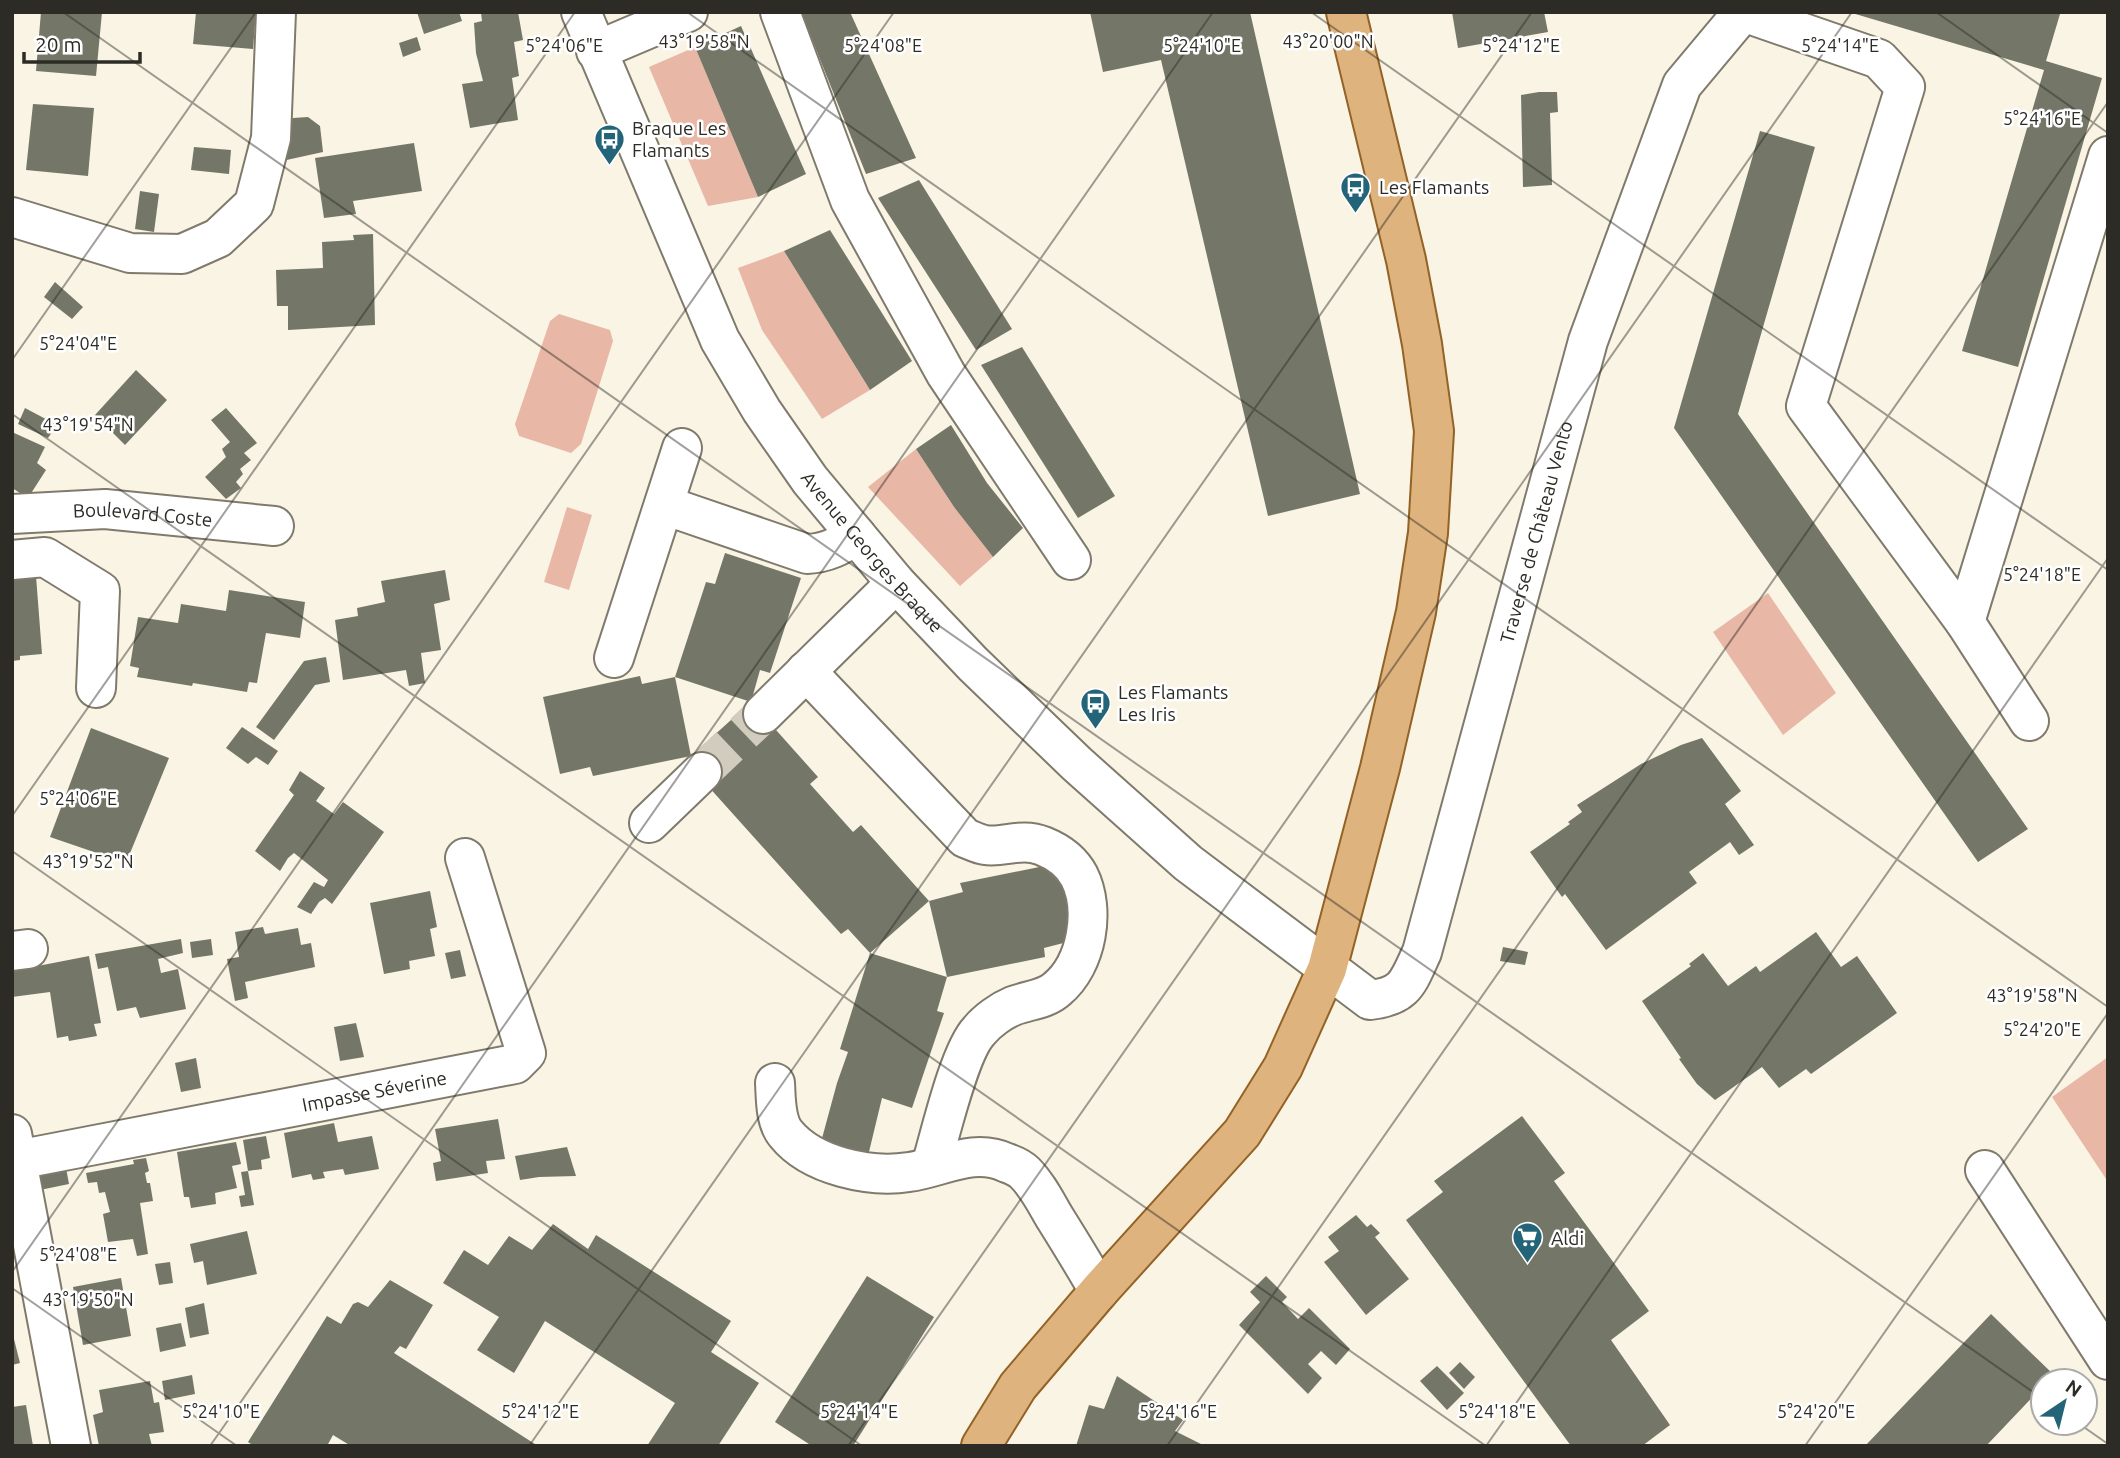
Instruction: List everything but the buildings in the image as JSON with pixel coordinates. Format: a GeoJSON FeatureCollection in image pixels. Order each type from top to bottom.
{"type":"FeatureCollection","features":[{"type":"Feature","properties":{"kind":"main road"},"geometry":{"type":"LineString","coordinates":[[981,1446],[1018,1386],[1242,1133],[1283,1066],[1327,969],[1380,768],[1416,612],[1428,533],[1434,431],[1422,344],[1406,260],[1346,12]]}},
{"type":"Feature","properties":{"kind":"street"},"geometry":{"type":"LineString","coordinates":[[12,217],[130,253],[182,254],[218,238],[254,204],[271,138],[276,12]]}},
{"type":"Feature","properties":{"kind":"street","name":"Avenue Georges Braque"},"geometry":{"type":"LineString","coordinates":[[581,12],[720,340],[762,411],[803,470],[896,583],[974,664],[1077,764],[1188,863],[1327,969]]}},
{"type":"Feature","properties":{"kind":"street"},"geometry":{"type":"LineString","coordinates":[[596,51],[688,12]]}},
{"type":"Feature","properties":{"kind":"street"},"geometry":{"type":"LineString","coordinates":[[780,12],[850,200],[946,374],[1071,560]]}},
{"type":"Feature","properties":{"kind":"street"},"geometry":{"type":"LineString","coordinates":[[1743,12],[1879,59],[1905,87],[1806,406],[1965,622],[2029,721]]}},
{"type":"Feature","properties":{"kind":"street","name":"Traverse de Château Vento"},"geometry":{"type":"LineString","coordinates":[[1327,969],[1370,1000],[1392,998],[1408,982],[1422,952],[1588,341],[1682,85],[1743,12]]}},
{"type":"Feature","properties":{"kind":"street"},"geometry":{"type":"LineString","coordinates":[[1965,622],[2108,156]]}},
{"type":"Feature","properties":{"kind":"street"},"geometry":{"type":"LineString","coordinates":[[614,658],[682,449]]}},
{"type":"Feature","properties":{"kind":"street"},"geometry":{"type":"LineString","coordinates":[[664,505],[807,554],[823,553],[839,547],[856,535]]}},
{"type":"Feature","properties":{"kind":"street","name":"Boulevard Coste"},"geometry":{"type":"LineString","coordinates":[[12,514],[104,509],[274,526]]}},
{"type":"Feature","properties":{"kind":"street"},"geometry":{"type":"LineString","coordinates":[[12,560],[46,557],[100,591],[96,688]]}},
{"type":"Feature","properties":{"kind":"street"},"geometry":{"type":"LineString","coordinates":[[763,714],[896,583]]}},
{"type":"Feature","properties":{"kind":"street"},"geometry":{"type":"LineString","coordinates":[[806,671],[965,838],[986,845],[1015,841],[1040,845],[1063,856],[1078,875],[1085,896],[1087,928],[1081,953],[1070,976],[1056,991],[1036,1001],[1013,1006],[977,1032],[964,1056],[931,1166]]}},
{"type":"Feature","properties":{"kind":"street"},"geometry":{"type":"LineString","coordinates":[[649,823],[702,772]]}},
{"type":"Feature","properties":{"kind":"street","name":"Impasse Séverine"},"geometry":{"type":"LineString","coordinates":[[14,1147],[515,1064],[526,1053],[465,858]]}},
{"type":"Feature","properties":{"kind":"street"},"geometry":{"type":"LineString","coordinates":[[775,1083],[777,1110],[785,1133],[807,1153],[849,1170],[881,1175],[911,1172],[954,1159],[980,1157],[1004,1161],[1024,1172],[1039,1191],[1100,1291]]}},
{"type":"Feature","properties":{"kind":"street"},"geometry":{"type":"LineString","coordinates":[[14,1147],[71,1446]]}},
{"type":"Feature","properties":{"kind":"street"},"geometry":{"type":"LineString","coordinates":[[1985,1170],[2108,1360]]}},
{"type":"Feature","properties":{"kind":"shaded area"},"geometry":{"type":"Polygon","coordinates":[[[695,47],[758,197],[708,206],[649,67],[695,47]]]}},
{"type":"Feature","properties":{"kind":"shaded area"},"geometry":{"type":"Polygon","coordinates":[[[784,251],[870,390],[822,419],[762,330],[738,268],[784,251]]]}},
{"type":"Feature","properties":{"kind":"shaded area"},"geometry":{"type":"Polygon","coordinates":[[[559,314],[610,330],[613,341],[581,444],[571,453],[519,436],[515,424],[550,321],[559,314]]]}},
{"type":"Feature","properties":{"kind":"shaded area"},"geometry":{"type":"Polygon","coordinates":[[[916,449],[954,507],[993,557],[960,586],[868,487],[916,449]]]}},
{"type":"Feature","properties":{"kind":"shaded area"},"geometry":{"type":"Polygon","coordinates":[[[567,507],[592,515],[569,590],[544,582],[567,507]]]}},
{"type":"Feature","properties":{"kind":"shaded area"},"geometry":{"type":"Polygon","coordinates":[[[1768,593],[1836,693],[1783,735],[1713,632],[1768,593]]]}},
{"type":"Feature","properties":{"kind":"shaded area"},"geometry":{"type":"Polygon","coordinates":[[[2108,1057],[2108,1182],[2052,1097],[2108,1057]]]}},
{"type":"Feature","properties":{"kind":"tunnel"},"geometry":{"type":"LineString","coordinates":[[702,772],[763,714]]}},
{"type":"Feature","properties":{"kind":"place","name":"Braque Les Flamants"},"geometry":{"type":"Point","coordinates":[609,166]}},
{"type":"Feature","properties":{"kind":"place","name":"Les Flamants"},"geometry":{"type":"Point","coordinates":[1356,214]}},
{"type":"Feature","properties":{"kind":"place","name":"Les Flamants Les Iris"},"geometry":{"type":"Point","coordinates":[1095,730]}},
{"type":"Feature","properties":{"kind":"place","name":"Aldi"},"geometry":{"type":"Point","coordinates":[1528,1265]}}]}
